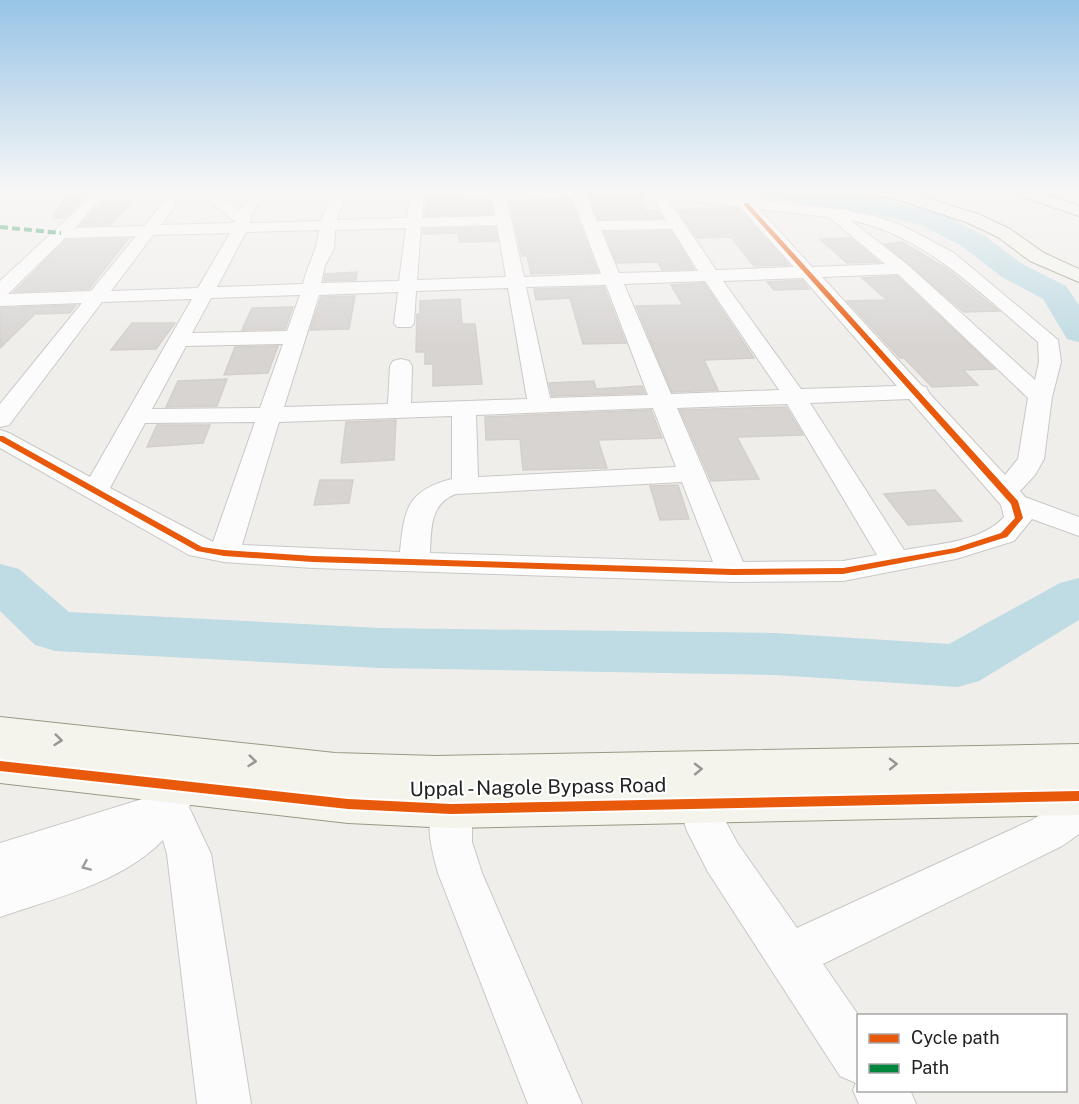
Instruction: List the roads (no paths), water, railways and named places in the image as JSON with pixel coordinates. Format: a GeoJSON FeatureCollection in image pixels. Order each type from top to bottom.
{"type":"FeatureCollection","features":[{"type":"Feature","properties":{"kind":"street"},"geometry":{"type":"LineString","coordinates":[[0,291],[50,244]]}},
{"type":"Feature","properties":{"kind":"street"},"geometry":{"type":"LineString","coordinates":[[0,420],[139,244]]}},
{"type":"Feature","properties":{"kind":"street"},"geometry":{"type":"LineString","coordinates":[[95,491],[231,244]]}},
{"type":"Feature","properties":{"kind":"street"},"geometry":{"type":"LineString","coordinates":[[224,553],[296,337],[316,265],[326,249],[326,244]]}},
{"type":"Feature","properties":{"kind":"street"},"geometry":{"type":"LineString","coordinates":[[404,323],[412,244]]}},
{"type":"Feature","properties":{"kind":"street"},"geometry":{"type":"LineString","coordinates":[[508,244],[540,407]]}},
{"type":"Feature","properties":{"kind":"street"},"geometry":{"type":"LineString","coordinates":[[597,244],[732,572]]}},
{"type":"Feature","properties":{"kind":"street"},"geometry":{"type":"LineString","coordinates":[[689,244],[795,397],[896,561]]}},
{"type":"Feature","properties":{"kind":"street"},"geometry":{"type":"LineString","coordinates":[[0,438],[200,549],[224,553],[313,559],[732,572],[843,571],[956,550],[1005,535],[1019,518],[1010,497],[783,244]]}},
{"type":"Feature","properties":{"kind":"street"},"geometry":{"type":"LineString","coordinates":[[872,244],[1040,397]]}},
{"type":"Feature","properties":{"kind":"street"},"geometry":{"type":"LineString","coordinates":[[925,244],[948,257],[1048,340],[1052,355],[1051,368],[1040,397],[1031,459],[1010,497]]}},
{"type":"Feature","properties":{"kind":"street"},"geometry":{"type":"LineString","coordinates":[[1019,244],[1037,256],[1079,276]]}},
{"type":"Feature","properties":{"kind":"street"},"geometry":{"type":"LineString","coordinates":[[1033,244],[1079,268]]}},
{"type":"Feature","properties":{"kind":"street"},"geometry":{"type":"LineString","coordinates":[[0,300],[902,269]]}},
{"type":"Feature","properties":{"kind":"street"},"geometry":{"type":"LineString","coordinates":[[178,340],[296,337]]}},
{"type":"Feature","properties":{"kind":"street"},"geometry":{"type":"LineString","coordinates":[[399,411],[401,366]]}},
{"type":"Feature","properties":{"kind":"street"},"geometry":{"type":"LineString","coordinates":[[136,416],[270,415],[540,407],[918,392]]}},
{"type":"Feature","properties":{"kind":"street"},"geometry":{"type":"LineString","coordinates":[[464,409],[465,486]]}},
{"type":"Feature","properties":{"kind":"street"},"geometry":{"type":"LineString","coordinates":[[414,561],[420,512],[432,495],[455,486],[692,474]]}},
{"type":"Feature","properties":{"kind":"street"},"geometry":{"type":"LineString","coordinates":[[1010,497],[1079,527]]}},
{"type":"Feature","properties":{"kind":"street","name":"Uppal - Nagole Bypass Road"},"geometry":{"type":"LineString","coordinates":[[0,733],[182,783],[335,771],[436,774],[1079,761]]}},
{"type":"Feature","properties":{"kind":"street","name":"Uppal - Nagole Bypass Road"},"geometry":{"type":"LineString","coordinates":[[0,766],[182,783],[348,804],[451,809],[1079,796]]}},
{"type":"Feature","properties":{"kind":"street"},"geometry":{"type":"LineString","coordinates":[[0,862],[182,783]]}},
{"type":"Feature","properties":{"kind":"street"},"geometry":{"type":"LineString","coordinates":[[0,896],[84,868],[132,843],[182,783]]}},
{"type":"Feature","properties":{"kind":"street"},"geometry":{"type":"LineString","coordinates":[[182,783],[180,830],[189,854],[224,1104]]}},
{"type":"Feature","properties":{"kind":"street"},"geometry":{"type":"LineString","coordinates":[[698,803],[708,831],[723,858],[857,1057]]}},
{"type":"Feature","properties":{"kind":"street"},"geometry":{"type":"LineString","coordinates":[[451,809],[451,842],[460,873],[555,1104]]}},
{"type":"Feature","properties":{"kind":"street"},"geometry":{"type":"LineString","coordinates":[[789,956],[1047,833],[1078,814],[1079,811]]}},
{"type":"Feature","properties":{"kind":"waterway"},"geometry":{"type":"LineString","coordinates":[[976,244],[1013,271],[1055,293],[1079,332]]}},
{"type":"Feature","properties":{"kind":"waterway"},"geometry":{"type":"LineString","coordinates":[[0,581],[55,631],[381,648],[775,654],[958,666],[1079,596]]}}]}
